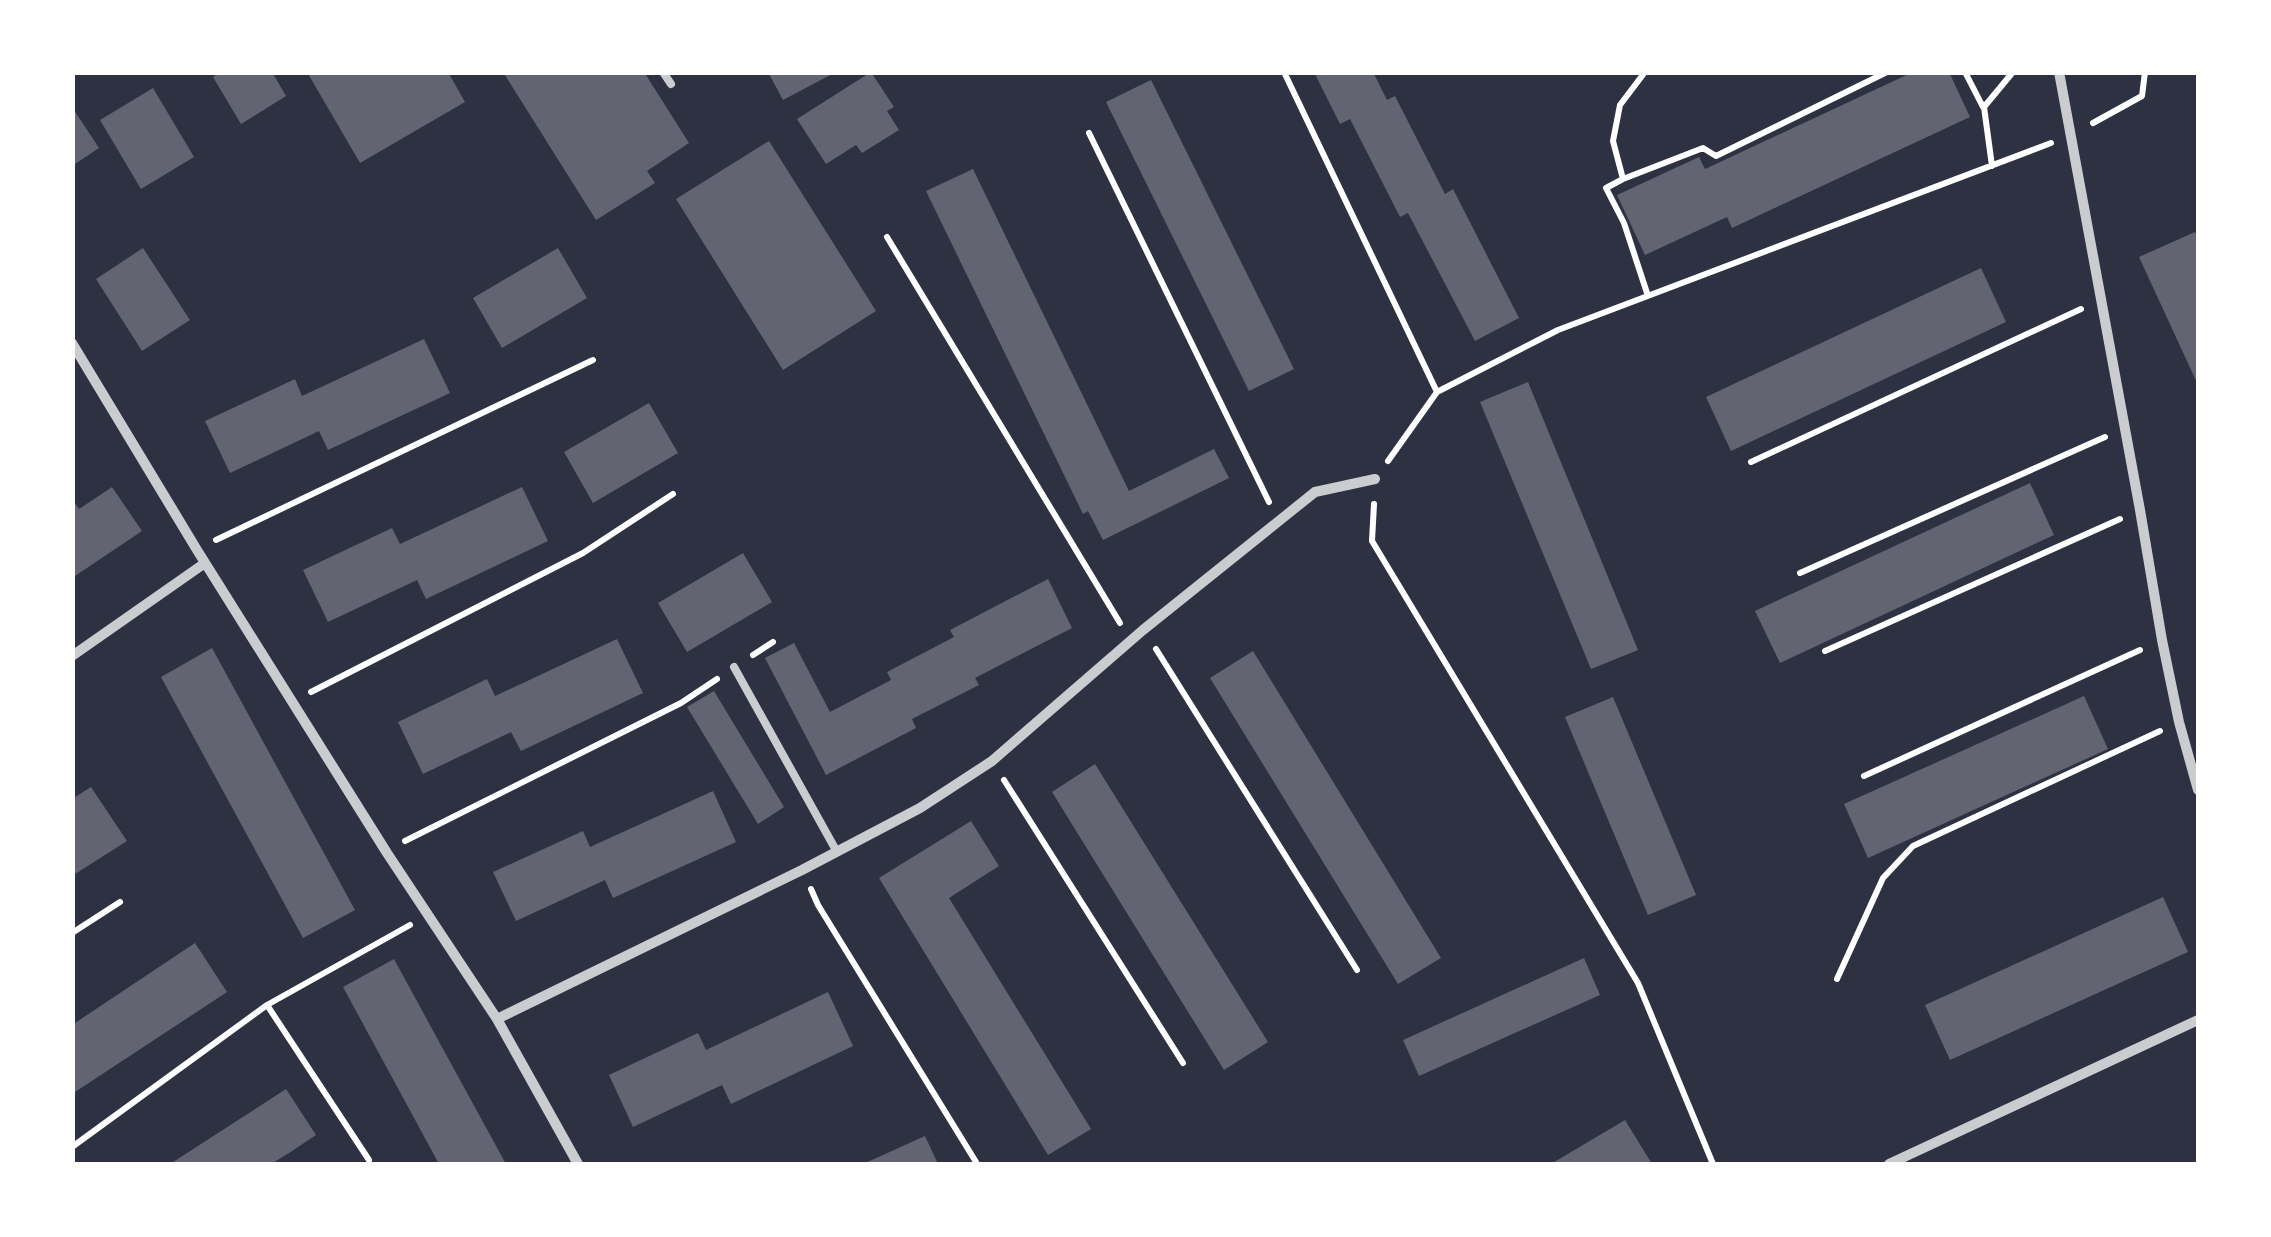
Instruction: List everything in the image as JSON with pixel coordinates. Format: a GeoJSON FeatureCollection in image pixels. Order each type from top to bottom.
{"type":"FeatureCollection","features":[{"type":"Feature","properties":{"kind":"street"},"geometry":{"type":"LineString","coordinates":[[2059,72],[2162,640],[2198,790]]}},
{"type":"Feature","properties":{"kind":"street"},"geometry":{"type":"LineString","coordinates":[[72,343],[292,702],[497,1019],[578,1164]]}},
{"type":"Feature","properties":{"kind":"street"},"geometry":{"type":"LineString","coordinates":[[497,1019],[920,808],[992,762],[1143,630],[1314,492],[1374,479]]}},
{"type":"Feature","properties":{"kind":"street"},"geometry":{"type":"LineString","coordinates":[[72,656],[206,563]]}},
{"type":"Feature","properties":{"kind":"street"},"geometry":{"type":"LineString","coordinates":[[1889,1164],[2198,1020]]}},
{"type":"Feature","properties":{"kind":"lane"},"geometry":{"type":"LineString","coordinates":[[664,72],[670,84]]}},
{"type":"Feature","properties":{"kind":"lane"},"geometry":{"type":"LineString","coordinates":[[734,667],[836,852]]}},
{"type":"Feature","properties":{"kind":"path"},"geometry":{"type":"LineString","coordinates":[[1284,72],[1437,392]]}},
{"type":"Feature","properties":{"kind":"path"},"geometry":{"type":"LineString","coordinates":[[1622,179],[1613,140],[1620,105],[1645,72]]}},
{"type":"Feature","properties":{"kind":"path"},"geometry":{"type":"LineString","coordinates":[[1648,296],[1624,223],[1606,188],[1704,148],[1716,156],[1887,72]]}},
{"type":"Feature","properties":{"kind":"path"},"geometry":{"type":"LineString","coordinates":[[1965,72],[1984,108],[1992,166]]}},
{"type":"Feature","properties":{"kind":"path"},"geometry":{"type":"LineString","coordinates":[[1984,108],[2013,72]]}},
{"type":"Feature","properties":{"kind":"path"},"geometry":{"type":"LineString","coordinates":[[1713,1164],[1638,983],[1372,541],[1374,479],[1437,392],[1558,330],[2072,135],[2142,96],[2145,72]]}},
{"type":"Feature","properties":{"kind":"path"},"geometry":{"type":"LineString","coordinates":[[1089,133],[1278,521]]}},
{"type":"Feature","properties":{"kind":"path"},"geometry":{"type":"LineString","coordinates":[[887,237],[1130,642]]}},
{"type":"Feature","properties":{"kind":"path"},"geometry":{"type":"LineString","coordinates":[[1751,462],[2101,299]]}},
{"type":"Feature","properties":{"kind":"path"},"geometry":{"type":"LineString","coordinates":[[197,550],[592,360]]}},
{"type":"Feature","properties":{"kind":"path"},"geometry":{"type":"LineString","coordinates":[[1800,574],[2124,428]]}},
{"type":"Feature","properties":{"kind":"path"},"geometry":{"type":"LineString","coordinates":[[292,702],[583,553],[673,494]]}},
{"type":"Feature","properties":{"kind":"path"},"geometry":{"type":"LineString","coordinates":[[1825,651],[2140,510]]}},
{"type":"Feature","properties":{"kind":"path"},"geometry":{"type":"LineString","coordinates":[[1143,630],[1357,970]]}},
{"type":"Feature","properties":{"kind":"path"},"geometry":{"type":"LineString","coordinates":[[1864,776],[2162,640]]}},
{"type":"Feature","properties":{"kind":"path"},"geometry":{"type":"LineString","coordinates":[[387,853],[416,834],[681,703],[772,642]]}},
{"type":"Feature","properties":{"kind":"path"},"geometry":{"type":"LineString","coordinates":[[1837,979],[1883,878],[1913,846],[2179,722]]}},
{"type":"Feature","properties":{"kind":"path"},"geometry":{"type":"LineString","coordinates":[[992,762],[1183,1062]]}},
{"type":"Feature","properties":{"kind":"path"},"geometry":{"type":"LineString","coordinates":[[802,870],[818,905],[976,1162]]}},
{"type":"Feature","properties":{"kind":"path"},"geometry":{"type":"LineString","coordinates":[[72,933],[120,902]]}},
{"type":"Feature","properties":{"kind":"path"},"geometry":{"type":"LineString","coordinates":[[72,1147],[267,1005],[428,914]]}},
{"type":"Feature","properties":{"kind":"path"},"geometry":{"type":"LineString","coordinates":[[267,1005],[369,1160]]}},
{"type":"Feature","properties":{"kind":"building"},"geometry":{"type":"Polygon","coordinates":[[[220,72],[272,72],[286,96],[241,124],[213,77],[220,72]]]}},
{"type":"Feature","properties":{"kind":"building"},"geometry":{"type":"Polygon","coordinates":[[[307,72],[448,72],[465,102],[360,163],[307,72]]]}},
{"type":"Feature","properties":{"kind":"building"},"geometry":{"type":"Polygon","coordinates":[[[503,72],[644,72],[689,143],[647,171],[655,183],[596,220],[503,72]]]}},
{"type":"Feature","properties":{"kind":"building"},"geometry":{"type":"Polygon","coordinates":[[[768,72],[836,72],[783,100],[768,72]]]}},
{"type":"Feature","properties":{"kind":"building"},"geometry":{"type":"Polygon","coordinates":[[[871,72],[894,107],[887,111],[899,130],[862,153],[856,145],[826,164],[797,119],[871,72]]]}},
{"type":"Feature","properties":{"kind":"building"},"geometry":{"type":"Polygon","coordinates":[[[1314,72],[1373,72],[1387,100],[1395,96],[1445,194],[1453,189],[1519,318],[1475,341],[1408,213],[1400,217],[1350,119],[1340,124],[1314,72]]]}},
{"type":"Feature","properties":{"kind":"building"},"geometry":{"type":"Polygon","coordinates":[[[1913,72],[1949,72],[1970,117],[1732,228],[1727,217],[1645,255],[1617,195],[1699,157],[1705,169],[1913,72]]]}},
{"type":"Feature","properties":{"kind":"building"},"geometry":{"type":"Polygon","coordinates":[[[1151,80],[1294,369],[1249,391],[1106,102],[1151,80]]]}},
{"type":"Feature","properties":{"kind":"building"},"geometry":{"type":"Polygon","coordinates":[[[153,88],[194,157],[141,189],[100,120],[153,88]]]}},
{"type":"Feature","properties":{"kind":"building"},"geometry":{"type":"Polygon","coordinates":[[[72,107],[99,148],[72,166],[72,107]]]}},
{"type":"Feature","properties":{"kind":"building"},"geometry":{"type":"Polygon","coordinates":[[[769,141],[876,311],[783,370],[676,199],[769,141]]]}},
{"type":"Feature","properties":{"kind":"building"},"geometry":{"type":"Polygon","coordinates":[[[973,169],[1129,491],[1214,449],[1229,478],[1103,540],[1088,511],[1083,514],[926,191],[973,169]]]}},
{"type":"Feature","properties":{"kind":"building"},"geometry":{"type":"Polygon","coordinates":[[[2195,232],[2198,239],[2198,385],[2139,257],[2195,232]]]}},
{"type":"Feature","properties":{"kind":"building"},"geometry":{"type":"Polygon","coordinates":[[[143,248],[190,320],[142,351],[96,279],[143,248]]]}},
{"type":"Feature","properties":{"kind":"building"},"geometry":{"type":"Polygon","coordinates":[[[558,248],[587,298],[502,348],[473,298],[558,248]]]}},
{"type":"Feature","properties":{"kind":"building"},"geometry":{"type":"Polygon","coordinates":[[[1981,268],[2006,322],[1731,451],[1706,397],[1981,268]]]}},
{"type":"Feature","properties":{"kind":"building"},"geometry":{"type":"Polygon","coordinates":[[[424,339],[450,393],[328,450],[319,431],[230,473],[205,421],[295,379],[302,396],[424,339]]]}},
{"type":"Feature","properties":{"kind":"building"},"geometry":{"type":"Polygon","coordinates":[[[1528,382],[1638,650],[1591,669],[1480,402],[1528,382]]]}},
{"type":"Feature","properties":{"kind":"building"},"geometry":{"type":"Polygon","coordinates":[[[649,403],[678,453],[593,503],[564,452],[649,403]]]}},
{"type":"Feature","properties":{"kind":"building"},"geometry":{"type":"Polygon","coordinates":[[[2030,483],[2054,535],[1780,663],[1755,611],[2030,483]]]}},
{"type":"Feature","properties":{"kind":"building"},"geometry":{"type":"Polygon","coordinates":[[[112,487],[142,531],[72,578],[72,499],[79,509],[112,487]]]}},
{"type":"Feature","properties":{"kind":"building"},"geometry":{"type":"Polygon","coordinates":[[[522,487],[548,541],[426,599],[417,580],[328,622],[303,570],[392,528],[400,544],[522,487]]]}},
{"type":"Feature","properties":{"kind":"building"},"geometry":{"type":"Polygon","coordinates":[[[743,553],[772,602],[687,652],[658,603],[743,553]]]}},
{"type":"Feature","properties":{"kind":"building"},"geometry":{"type":"Polygon","coordinates":[[[1048,579],[1072,628],[975,678],[979,685],[912,719],[916,728],[826,775],[765,658],[794,643],[830,712],[891,680],[887,672],[954,637],[950,630],[1048,579]]]}},
{"type":"Feature","properties":{"kind":"building"},"geometry":{"type":"Polygon","coordinates":[[[617,639],[643,693],[521,751],[511,732],[423,774],[398,722],[487,679],[495,696],[617,639]]]}},
{"type":"Feature","properties":{"kind":"building"},"geometry":{"type":"Polygon","coordinates":[[[212,648],[355,910],[303,938],[161,677],[212,648]]]}},
{"type":"Feature","properties":{"kind":"building"},"geometry":{"type":"Polygon","coordinates":[[[1253,651],[1441,958],[1398,984],[1210,678],[1253,651]]]}},
{"type":"Feature","properties":{"kind":"building"},"geometry":{"type":"Polygon","coordinates":[[[714,691],[784,807],[758,824],[687,707],[714,691]]]}},
{"type":"Feature","properties":{"kind":"building"},"geometry":{"type":"Polygon","coordinates":[[[2084,696],[2108,749],[1868,858],[1844,804],[2084,696]]]}},
{"type":"Feature","properties":{"kind":"building"},"geometry":{"type":"Polygon","coordinates":[[[1613,697],[1696,895],[1648,915],[1565,717],[1613,697]]]}},
{"type":"Feature","properties":{"kind":"building"},"geometry":{"type":"Polygon","coordinates":[[[1095,764],[1268,1042],[1224,1070],[1052,792],[1095,764]]]}},
{"type":"Feature","properties":{"kind":"building"},"geometry":{"type":"Polygon","coordinates":[[[91,787],[127,841],[72,876],[72,799],[91,787]]]}},
{"type":"Feature","properties":{"kind":"building"},"geometry":{"type":"Polygon","coordinates":[[[713,791],[736,842],[613,898],[605,880],[516,921],[493,872],[583,831],[590,847],[713,791]]]}},
{"type":"Feature","properties":{"kind":"building"},"geometry":{"type":"Polygon","coordinates":[[[971,821],[999,866],[949,898],[1091,1129],[1048,1155],[879,878],[971,821]]]}},
{"type":"Feature","properties":{"kind":"building"},"geometry":{"type":"Polygon","coordinates":[[[2163,897],[2188,952],[1950,1060],[1925,1005],[2163,897]]]}},
{"type":"Feature","properties":{"kind":"building"},"geometry":{"type":"Polygon","coordinates":[[[195,943],[227,992],[72,1094],[72,1025],[195,943]]]}},
{"type":"Feature","properties":{"kind":"building"},"geometry":{"type":"Polygon","coordinates":[[[1584,958],[1600,995],[1419,1076],[1403,1040],[1584,958]]]}},
{"type":"Feature","properties":{"kind":"building"},"geometry":{"type":"Polygon","coordinates":[[[394,959],[506,1164],[439,1164],[343,987],[394,959]]]}},
{"type":"Feature","properties":{"kind":"building"},"geometry":{"type":"Polygon","coordinates":[[[828,992],[853,1046],[731,1104],[722,1085],[633,1127],[609,1075],[698,1033],[706,1050],[828,992]]]}},
{"type":"Feature","properties":{"kind":"building"},"geometry":{"type":"Polygon","coordinates":[[[286,1089],[316,1135],[289,1153],[271,1164],[170,1164],[286,1089]]]}},
{"type":"Feature","properties":{"kind":"building"},"geometry":{"type":"Polygon","coordinates":[[[1625,1120],[1652,1164],[1551,1164],[1561,1158],[1625,1120]]]}},
{"type":"Feature","properties":{"kind":"building"},"geometry":{"type":"Polygon","coordinates":[[[925,1136],[938,1164],[863,1164],[925,1136]]]}}]}
